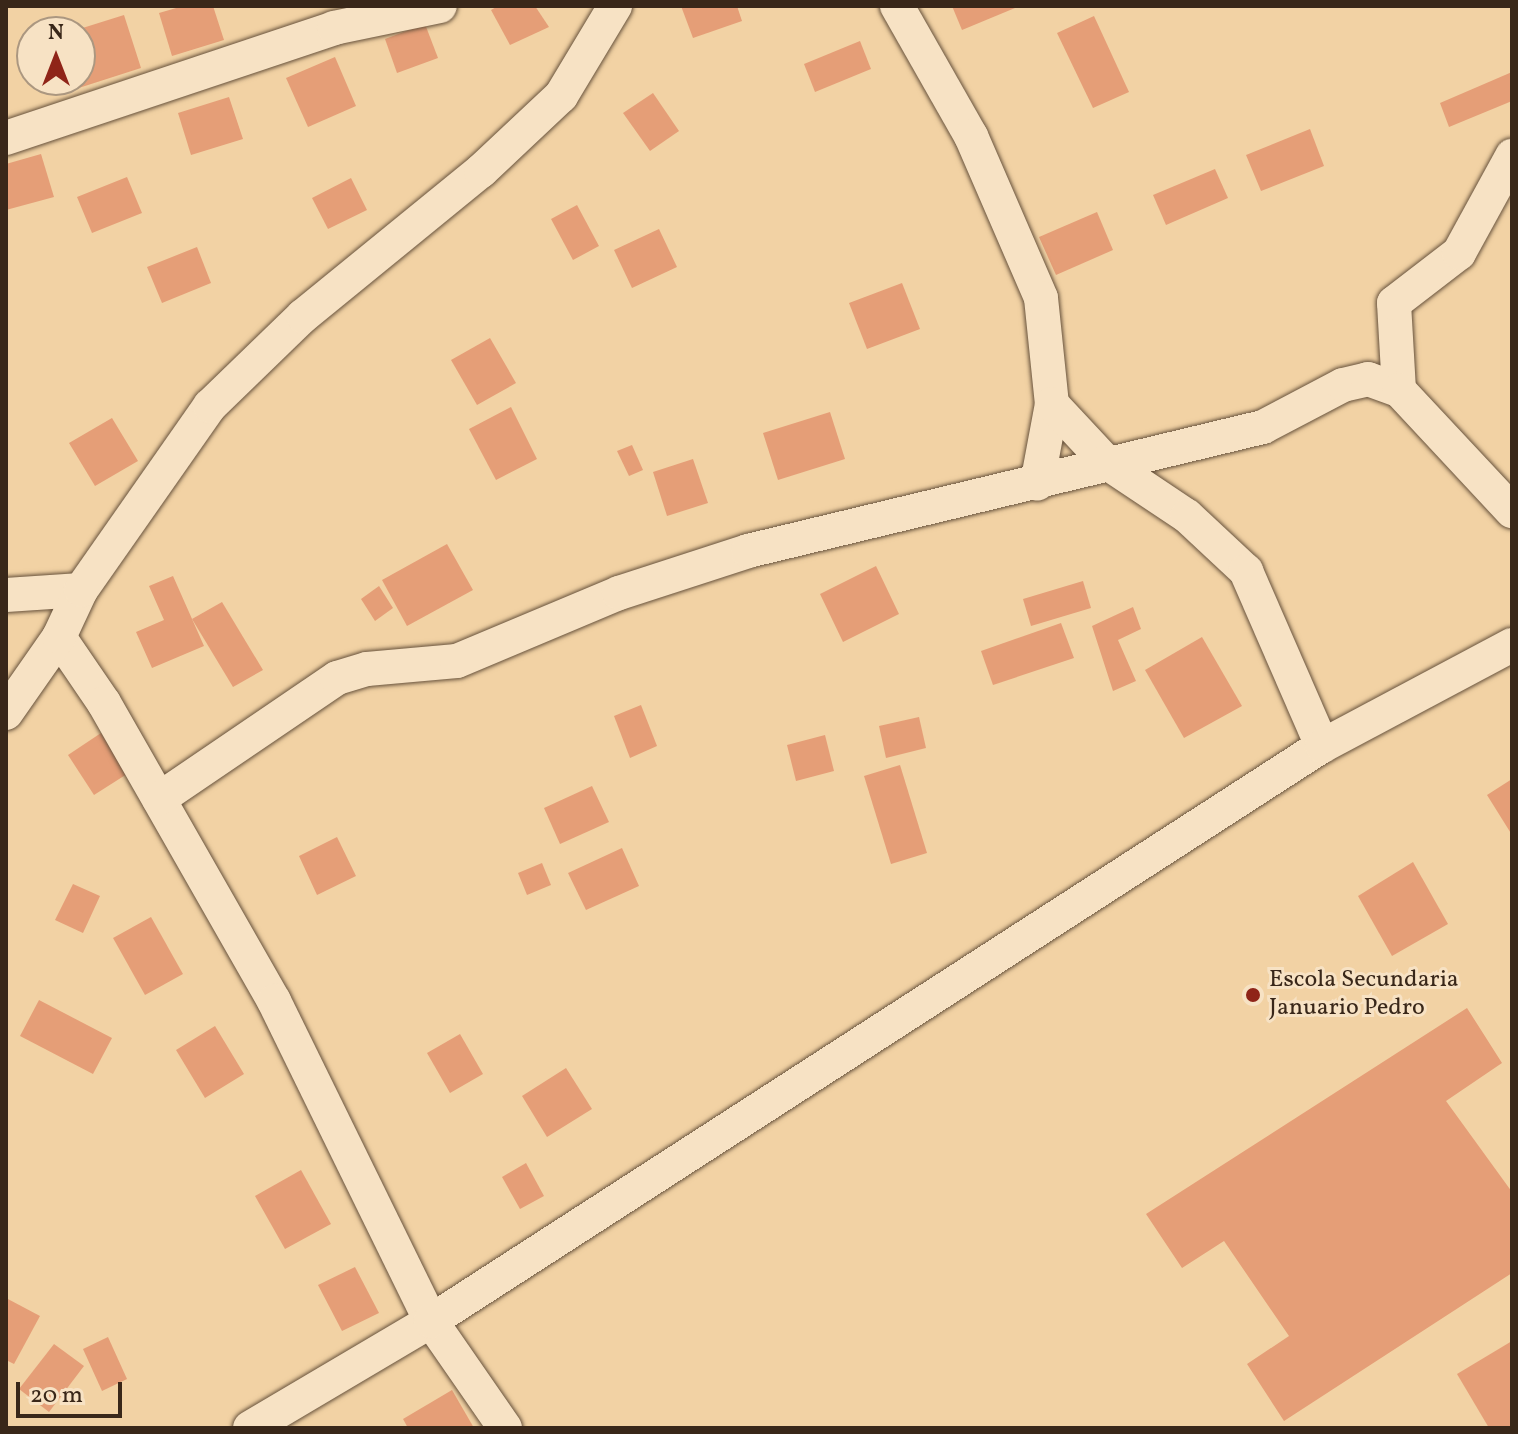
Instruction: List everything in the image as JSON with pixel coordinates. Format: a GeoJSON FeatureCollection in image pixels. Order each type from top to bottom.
{"type":"FeatureCollection","features":[{"type":"Feature","properties":{"kind":"street"},"geometry":{"type":"LineString","coordinates":[[6,138],[334,28],[440,6]]}},
{"type":"Feature","properties":{"kind":"street"},"geometry":{"type":"LineString","coordinates":[[6,713],[59,637],[81,590],[210,406],[303,316],[481,171],[561,96],[615,6]]}},
{"type":"Feature","properties":{"kind":"street"},"geometry":{"type":"LineString","coordinates":[[897,6],[971,136],[1041,298],[1052,404],[1037,484]]}},
{"type":"Feature","properties":{"kind":"street"},"geometry":{"type":"LineString","coordinates":[[1399,390],[1394,303],[1459,253],[1512,156]]}},
{"type":"Feature","properties":{"kind":"street"},"geometry":{"type":"LineString","coordinates":[[159,799],[337,678],[367,669],[457,661],[619,593],[748,551],[1037,484],[1106,462],[1263,427],[1343,385],[1368,379],[1399,390],[1512,511]]}},
{"type":"Feature","properties":{"kind":"street"},"geometry":{"type":"LineString","coordinates":[[1052,404],[1106,462],[1187,516],[1246,571],[1322,746]]}},
{"type":"Feature","properties":{"kind":"street"},"geometry":{"type":"LineString","coordinates":[[6,595],[81,590]]}},
{"type":"Feature","properties":{"kind":"street"},"geometry":{"type":"LineString","coordinates":[[59,637],[159,799],[274,1001],[431,1321],[505,1428]]}},
{"type":"Feature","properties":{"kind":"street"},"geometry":{"type":"LineString","coordinates":[[250,1428],[431,1321],[1322,746],[1512,645]]}},
{"type":"Feature","properties":{"kind":"building"},"geometry":{"type":"Polygon","coordinates":[[[183,6],[213,6],[224,40],[172,56],[159,13],[183,6]]]}},
{"type":"Feature","properties":{"kind":"building"},"geometry":{"type":"Polygon","coordinates":[[[498,6],[535,6],[549,27],[510,45],[491,10],[498,6]]]}},
{"type":"Feature","properties":{"kind":"building"},"geometry":{"type":"Polygon","coordinates":[[[681,6],[737,6],[742,21],[693,38],[681,6]]]}},
{"type":"Feature","properties":{"kind":"building"},"geometry":{"type":"Polygon","coordinates":[[[952,6],[1020,6],[962,30],[952,6]]]}},
{"type":"Feature","properties":{"kind":"building"},"geometry":{"type":"Polygon","coordinates":[[[124,15],[141,68],[96,82],[96,24],[124,15]]]}},
{"type":"Feature","properties":{"kind":"building"},"geometry":{"type":"Polygon","coordinates":[[[1094,16],[1129,92],[1093,108],[1057,33],[1094,16]]]}},
{"type":"Feature","properties":{"kind":"building"},"geometry":{"type":"Polygon","coordinates":[[[425,24],[438,58],[397,73],[385,39],[425,24]]]}},
{"type":"Feature","properties":{"kind":"building"},"geometry":{"type":"Polygon","coordinates":[[[860,41],[871,69],[815,92],[804,64],[860,41]]]}},
{"type":"Feature","properties":{"kind":"building"},"geometry":{"type":"Polygon","coordinates":[[[335,57],[356,106],[308,127],[286,78],[335,57]]]}},
{"type":"Feature","properties":{"kind":"building"},"geometry":{"type":"Polygon","coordinates":[[[1512,72],[1512,101],[1449,127],[1440,103],[1512,72]]]}},
{"type":"Feature","properties":{"kind":"building"},"geometry":{"type":"Polygon","coordinates":[[[653,93],[679,131],[650,151],[623,113],[653,93]]]}},
{"type":"Feature","properties":{"kind":"building"},"geometry":{"type":"Polygon","coordinates":[[[229,97],[243,139],[191,155],[178,113],[229,97]]]}},
{"type":"Feature","properties":{"kind":"building"},"geometry":{"type":"Polygon","coordinates":[[[1310,129],[1324,166],[1261,191],[1246,155],[1310,129]]]}},
{"type":"Feature","properties":{"kind":"building"},"geometry":{"type":"Polygon","coordinates":[[[41,154],[54,197],[6,210],[6,164],[41,154]]]}},
{"type":"Feature","properties":{"kind":"building"},"geometry":{"type":"Polygon","coordinates":[[[1215,169],[1228,198],[1166,225],[1153,195],[1215,169]]]}},
{"type":"Feature","properties":{"kind":"building"},"geometry":{"type":"Polygon","coordinates":[[[127,177],[142,213],[92,233],[77,197],[127,177]]]}},
{"type":"Feature","properties":{"kind":"building"},"geometry":{"type":"Polygon","coordinates":[[[351,178],[367,210],[328,229],[312,198],[351,178]]]}},
{"type":"Feature","properties":{"kind":"building"},"geometry":{"type":"Polygon","coordinates":[[[577,205],[599,246],[573,260],[551,219],[577,205]]]}},
{"type":"Feature","properties":{"kind":"building"},"geometry":{"type":"Polygon","coordinates":[[[1097,212],[1113,250],[1056,275],[1039,237],[1097,212]]]}},
{"type":"Feature","properties":{"kind":"building"},"geometry":{"type":"Polygon","coordinates":[[[659,229],[677,267],[632,288],[614,250],[659,229]]]}},
{"type":"Feature","properties":{"kind":"building"},"geometry":{"type":"Polygon","coordinates":[[[197,247],[211,283],[162,303],[147,267],[197,247]]]}},
{"type":"Feature","properties":{"kind":"building"},"geometry":{"type":"Polygon","coordinates":[[[902,283],[920,329],[867,349],[849,303],[902,283]]]}},
{"type":"Feature","properties":{"kind":"building"},"geometry":{"type":"Polygon","coordinates":[[[490,338],[516,383],[477,405],[451,360],[490,338]]]}},
{"type":"Feature","properties":{"kind":"building"},"geometry":{"type":"Polygon","coordinates":[[[511,407],[537,459],[496,480],[469,429],[511,407]]]}},
{"type":"Feature","properties":{"kind":"building"},"geometry":{"type":"Polygon","coordinates":[[[830,412],[845,459],[778,480],[763,433],[830,412]]]}},
{"type":"Feature","properties":{"kind":"building"},"geometry":{"type":"Polygon","coordinates":[[[112,418],[138,461],[95,486],[69,443],[112,418]]]}},
{"type":"Feature","properties":{"kind":"building"},"geometry":{"type":"Polygon","coordinates":[[[632,445],[643,470],[629,476],[617,451],[632,445]]]}},
{"type":"Feature","properties":{"kind":"building"},"geometry":{"type":"Polygon","coordinates":[[[693,459],[708,503],[667,516],[653,472],[693,459]]]}},
{"type":"Feature","properties":{"kind":"building"},"geometry":{"type":"Polygon","coordinates":[[[447,544],[473,590],[407,626],[382,580],[447,544]]]}},
{"type":"Feature","properties":{"kind":"building"},"geometry":{"type":"Polygon","coordinates":[[[876,566],[899,614],[843,642],[820,594],[876,566]]]}},
{"type":"Feature","properties":{"kind":"building"},"geometry":{"type":"Polygon","coordinates":[[[173,576],[204,646],[152,668],[136,632],[164,620],[149,586],[173,576]]]}},
{"type":"Feature","properties":{"kind":"building"},"geometry":{"type":"Polygon","coordinates":[[[1083,581],[1091,608],[1031,626],[1023,599],[1083,581]]]}},
{"type":"Feature","properties":{"kind":"building"},"geometry":{"type":"Polygon","coordinates":[[[379,586],[393,608],[375,621],[361,599],[379,586]]]}},
{"type":"Feature","properties":{"kind":"building"},"geometry":{"type":"Polygon","coordinates":[[[222,602],[263,670],[233,687],[192,619],[222,602]]]}},
{"type":"Feature","properties":{"kind":"building"},"geometry":{"type":"Polygon","coordinates":[[[1133,607],[1141,629],[1118,640],[1136,681],[1113,691],[1092,626],[1133,607]]]}},
{"type":"Feature","properties":{"kind":"building"},"geometry":{"type":"Polygon","coordinates":[[[1061,623],[1074,658],[993,685],[981,651],[1061,623]]]}},
{"type":"Feature","properties":{"kind":"building"},"geometry":{"type":"Polygon","coordinates":[[[1202,637],[1242,706],[1184,738],[1145,670],[1202,637]]]}},
{"type":"Feature","properties":{"kind":"building"},"geometry":{"type":"Polygon","coordinates":[[[641,705],[657,746],[630,758],[614,716],[641,705]]]}},
{"type":"Feature","properties":{"kind":"building"},"geometry":{"type":"Polygon","coordinates":[[[919,717],[926,748],[886,758],[879,726],[919,717]]]}},
{"type":"Feature","properties":{"kind":"building"},"geometry":{"type":"Polygon","coordinates":[[[101,733],[127,774],[94,795],[68,755],[101,733]]]}},
{"type":"Feature","properties":{"kind":"building"},"geometry":{"type":"Polygon","coordinates":[[[825,735],[834,771],[796,781],[787,745],[825,735]]]}},
{"type":"Feature","properties":{"kind":"building"},"geometry":{"type":"Polygon","coordinates":[[[900,765],[927,853],[891,864],[864,776],[900,765]]]}},
{"type":"Feature","properties":{"kind":"building"},"geometry":{"type":"Polygon","coordinates":[[[1512,779],[1512,835],[1487,795],[1512,779]]]}},
{"type":"Feature","properties":{"kind":"building"},"geometry":{"type":"Polygon","coordinates":[[[592,786],[609,822],[560,844],[544,808],[592,786]]]}},
{"type":"Feature","properties":{"kind":"building"},"geometry":{"type":"Polygon","coordinates":[[[337,837],[356,876],[317,895],[299,856],[337,837]]]}},
{"type":"Feature","properties":{"kind":"building"},"geometry":{"type":"Polygon","coordinates":[[[622,848],[639,886],[586,910],[568,873],[622,848]]]}},
{"type":"Feature","properties":{"kind":"building"},"geometry":{"type":"Polygon","coordinates":[[[1413,862],[1448,924],[1392,956],[1358,896],[1413,862]]]}},
{"type":"Feature","properties":{"kind":"building"},"geometry":{"type":"Polygon","coordinates":[[[542,863],[551,885],[527,895],[518,873],[542,863]]]}},
{"type":"Feature","properties":{"kind":"building"},"geometry":{"type":"Polygon","coordinates":[[[73,884],[100,896],[83,933],[55,920],[73,884]]]}},
{"type":"Feature","properties":{"kind":"building"},"geometry":{"type":"Polygon","coordinates":[[[151,917],[183,974],[145,995],[113,938],[151,917]]]}},
{"type":"Feature","properties":{"kind":"building"},"geometry":{"type":"Polygon","coordinates":[[[39,1000],[112,1038],[93,1074],[20,1036],[39,1000]]]}},
{"type":"Feature","properties":{"kind":"building"},"geometry":{"type":"Polygon","coordinates":[[[1467,1008],[1502,1063],[1446,1101],[1512,1192],[1512,1273],[1284,1421],[1247,1364],[1289,1336],[1224,1241],[1182,1268],[1146,1214],[1467,1008]]]}},
{"type":"Feature","properties":{"kind":"building"},"geometry":{"type":"Polygon","coordinates":[[[215,1026],[244,1074],[205,1098],[176,1050],[215,1026]]]}},
{"type":"Feature","properties":{"kind":"building"},"geometry":{"type":"Polygon","coordinates":[[[460,1034],[483,1074],[450,1093],[427,1053],[460,1034]]]}},
{"type":"Feature","properties":{"kind":"building"},"geometry":{"type":"Polygon","coordinates":[[[566,1068],[592,1109],[547,1137],[522,1096],[566,1068]]]}},
{"type":"Feature","properties":{"kind":"building"},"geometry":{"type":"Polygon","coordinates":[[[526,1163],[544,1196],[520,1209],[502,1177],[526,1163]]]}},
{"type":"Feature","properties":{"kind":"building"},"geometry":{"type":"Polygon","coordinates":[[[301,1170],[331,1224],[285,1249],[255,1196],[301,1170]]]}},
{"type":"Feature","properties":{"kind":"building"},"geometry":{"type":"Polygon","coordinates":[[[355,1267],[379,1313],[342,1331],[318,1285],[355,1267]]]}},
{"type":"Feature","properties":{"kind":"building"},"geometry":{"type":"Polygon","coordinates":[[[6,1298],[40,1316],[14,1364],[6,1360],[6,1298]]]}},
{"type":"Feature","properties":{"kind":"building"},"geometry":{"type":"Polygon","coordinates":[[[108,1337],[127,1379],[102,1391],[83,1349],[108,1337]]]}},
{"type":"Feature","properties":{"kind":"building"},"geometry":{"type":"Polygon","coordinates":[[[1512,1341],[1512,1428],[1489,1428],[1457,1374],[1512,1341]]]}},
{"type":"Feature","properties":{"kind":"building"},"geometry":{"type":"Polygon","coordinates":[[[54,1344],[84,1366],[49,1412],[19,1389],[54,1344]]]}},
{"type":"Feature","properties":{"kind":"building"},"geometry":{"type":"Polygon","coordinates":[[[452,1390],[474,1428],[408,1428],[403,1419],[452,1390]]]}},
{"type":"Feature","properties":{"kind":"place","name":"Escola Secundaria Januario Pedro"},"geometry":{"type":"Point","coordinates":[1253,995]}}]}
